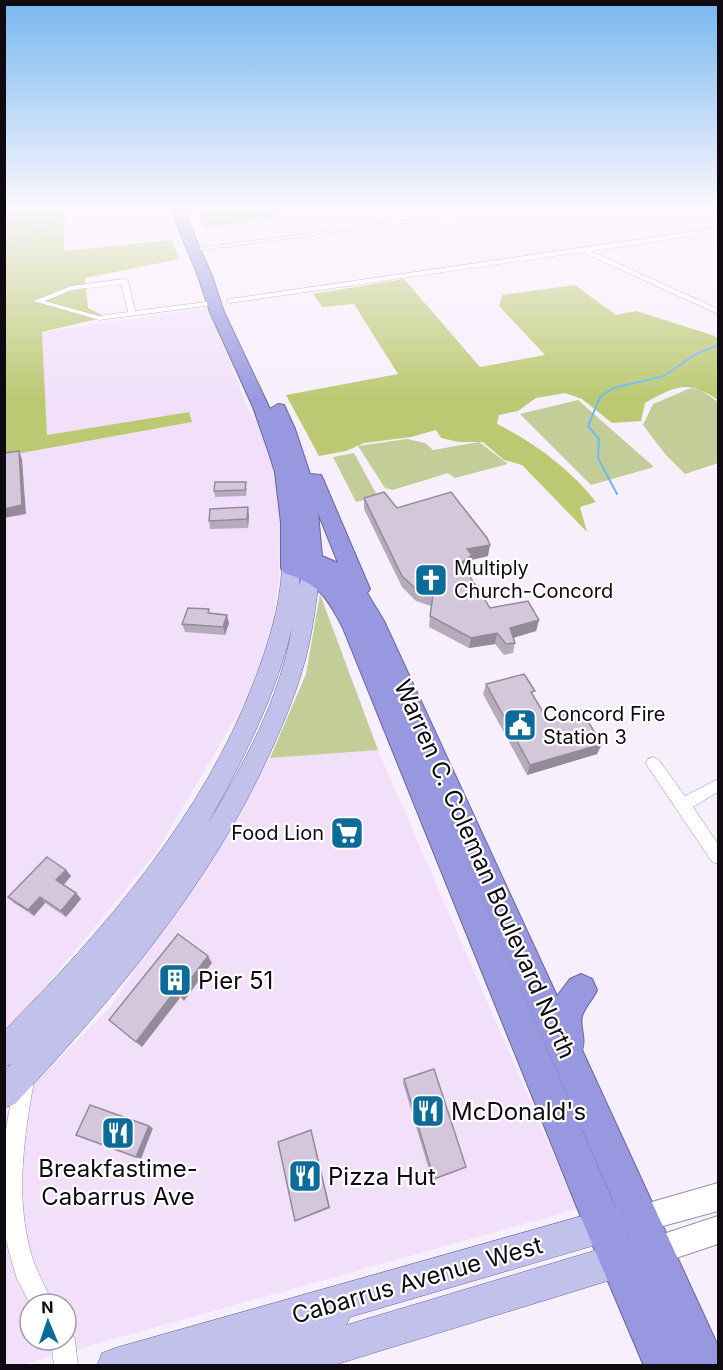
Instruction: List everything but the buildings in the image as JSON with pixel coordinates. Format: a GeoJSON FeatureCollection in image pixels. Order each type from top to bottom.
{"type":"FeatureCollection","features":[{"type":"Feature","properties":{"kind":"highway"},"geometry":{"type":"LineString","coordinates":[[204,271],[213,303],[294,446],[306,461],[373,621]]}},
{"type":"Feature","properties":{"kind":"highway"},"geometry":{"type":"LineString","coordinates":[[214,271],[238,319]]}},
{"type":"Feature","properties":{"kind":"highway"},"geometry":{"type":"LineString","coordinates":[[205,276],[213,280],[223,300],[225,290]]}},
{"type":"Feature","properties":{"kind":"highway"},"geometry":{"type":"LineString","coordinates":[[213,303],[225,308],[238,332],[251,349],[269,426],[284,472],[291,524],[301,564]]}},
{"type":"Feature","properties":{"kind":"highway"},"geometry":{"type":"LineString","coordinates":[[294,446],[309,501],[312,531],[301,564]]}},
{"type":"Feature","properties":{"kind":"highway","name":"Warren C. Coleman Boulevard North"},"geometry":{"type":"LineString","coordinates":[[301,564],[327,565],[352,585],[373,621],[419,752],[630,1239]]}},
{"type":"Feature","properties":{"kind":"highway","name":"Warren C. Coleman Boulevard North"},"geometry":{"type":"LineString","coordinates":[[301,564],[321,578],[342,606],[528,965],[542,983],[550,987],[581,990],[571,1000],[564,1030],[630,1239]]}},
{"type":"Feature","properties":{"kind":"highway"},"geometry":{"type":"LineString","coordinates":[[630,1239],[665,1365]]}},
{"type":"Feature","properties":{"kind":"highway"},"geometry":{"type":"LineString","coordinates":[[630,1239],[706,1365]]}},
{"type":"Feature","properties":{"kind":"main road"},"geometry":{"type":"LineString","coordinates":[[4,1052],[29,1028],[112,934],[176,851],[224,771],[257,705],[301,564]]}},
{"type":"Feature","properties":{"kind":"main road"},"geometry":{"type":"LineString","coordinates":[[4,1093],[115,973],[188,877],[230,810],[264,745],[300,641],[301,564]]}},
{"type":"Feature","properties":{"kind":"main road","name":"Cabarrus Avenue West"},"geometry":{"type":"LineString","coordinates":[[269,1365],[630,1239],[718,1197]]}},
{"type":"Feature","properties":{"kind":"main road","name":"Cabarrus Avenue West"},"geometry":{"type":"LineString","coordinates":[[115,1365],[338,1303],[630,1239],[718,1230]]}},
{"type":"Feature","properties":{"kind":"main road"},"geometry":{"type":"LineString","coordinates":[[195,1365],[329,1323],[338,1303]]}},
{"type":"Feature","properties":{"kind":"street"},"geometry":{"type":"LineString","coordinates":[[225,290],[396,271]]}},
{"type":"Feature","properties":{"kind":"street"},"geometry":{"type":"LineString","coordinates":[[629,271],[718,312]]}},
{"type":"Feature","properties":{"kind":"street"},"geometry":{"type":"LineString","coordinates":[[132,313],[124,281],[71,288],[37,301],[91,317],[132,313],[213,303]]}},
{"type":"Feature","properties":{"kind":"street"},"geometry":{"type":"LineString","coordinates":[[653,763],[718,857]]}},
{"type":"Feature","properties":{"kind":"street"},"geometry":{"type":"LineString","coordinates":[[683,805],[718,785]]}},
{"type":"Feature","properties":{"kind":"street"},"geometry":{"type":"LineString","coordinates":[[25,1072],[10,1124],[8,1211],[19,1264],[33,1292]]}},
{"type":"Feature","properties":{"kind":"shaded area"},"geometry":{"type":"Polygon","coordinates":[[[209,308],[249,411],[266,435],[274,464],[280,512],[279,580],[269,649],[248,697],[155,854],[31,1004],[5,1032],[5,456],[191,422],[188,412],[47,435],[42,332],[209,308]]]}},
{"type":"Feature","properties":{"kind":"shaded area"},"geometry":{"type":"Polygon","coordinates":[[[378,750],[577,1209],[78,1349],[78,1292],[18,1292],[18,1352],[67,1352],[21,1365],[5,1365],[4,1115],[111,1006],[270,758],[378,750]]]}},
{"type":"Feature","properties":{"kind":"green space"},"geometry":{"type":"Polygon","coordinates":[[[5,271],[120,271],[85,278],[88,308],[106,317],[42,332],[47,435],[189,412],[192,422],[5,456],[5,271]]]}},
{"type":"Feature","properties":{"kind":"green space"},"geometry":{"type":"Polygon","coordinates":[[[404,279],[480,367],[545,355],[499,306],[502,295],[575,285],[616,315],[636,311],[712,335],[718,338],[718,400],[698,389],[682,387],[665,392],[645,403],[641,421],[612,423],[582,399],[565,393],[536,398],[518,411],[499,415],[497,424],[525,439],[551,457],[596,502],[580,507],[587,532],[522,465],[504,460],[483,442],[459,442],[441,438],[436,430],[411,437],[364,443],[346,451],[319,456],[286,395],[398,374],[354,304],[322,307],[313,294],[404,279]]]}},
{"type":"Feature","properties":{"kind":"green space"},"geometry":{"type":"Polygon","coordinates":[[[691,388],[701,390],[718,402],[718,463],[685,474],[665,454],[643,425],[653,404],[691,388]]]}},
{"type":"Feature","properties":{"kind":"green space"},"geometry":{"type":"Polygon","coordinates":[[[578,400],[654,467],[591,485],[520,414],[578,400]]]}},
{"type":"Feature","properties":{"kind":"green space"},"geometry":{"type":"Polygon","coordinates":[[[407,439],[425,443],[433,450],[479,442],[508,464],[455,478],[448,473],[393,490],[385,488],[358,446],[407,439]]]}},
{"type":"Feature","properties":{"kind":"green space"},"geometry":{"type":"Polygon","coordinates":[[[354,453],[378,497],[356,502],[333,457],[354,453]]]}},
{"type":"Feature","properties":{"kind":"green space"},"geometry":{"type":"Polygon","coordinates":[[[320,594],[378,750],[270,758],[306,674],[320,594]]]}},
{"type":"Feature","properties":{"kind":"waterway"},"geometry":{"type":"LineString","coordinates":[[617,494],[598,458],[599,439],[588,426],[600,397],[613,388],[664,376],[694,355],[718,345]]}},
{"type":"Feature","properties":{"kind":"place","name":"Multiply Church-Concord"},"geometry":{"type":"Point","coordinates":[431,580]}},
{"type":"Feature","properties":{"kind":"place","name":"Concord Fire Station 3"},"geometry":{"type":"Point","coordinates":[520,725]}},
{"type":"Feature","properties":{"kind":"place","name":"Food Lion"},"geometry":{"type":"Point","coordinates":[347,833]}},
{"type":"Feature","properties":{"kind":"place","name":"Pier 51"},"geometry":{"type":"Point","coordinates":[175,980]}},
{"type":"Feature","properties":{"kind":"place","name":"McDonald's"},"geometry":{"type":"Point","coordinates":[428,1111]}},
{"type":"Feature","properties":{"kind":"place","name":"Breakfastime- Cabarrus Ave"},"geometry":{"type":"Point","coordinates":[118,1133]}},
{"type":"Feature","properties":{"kind":"place","name":"Pizza Hut"},"geometry":{"type":"Point","coordinates":[305,1176]}}]}
